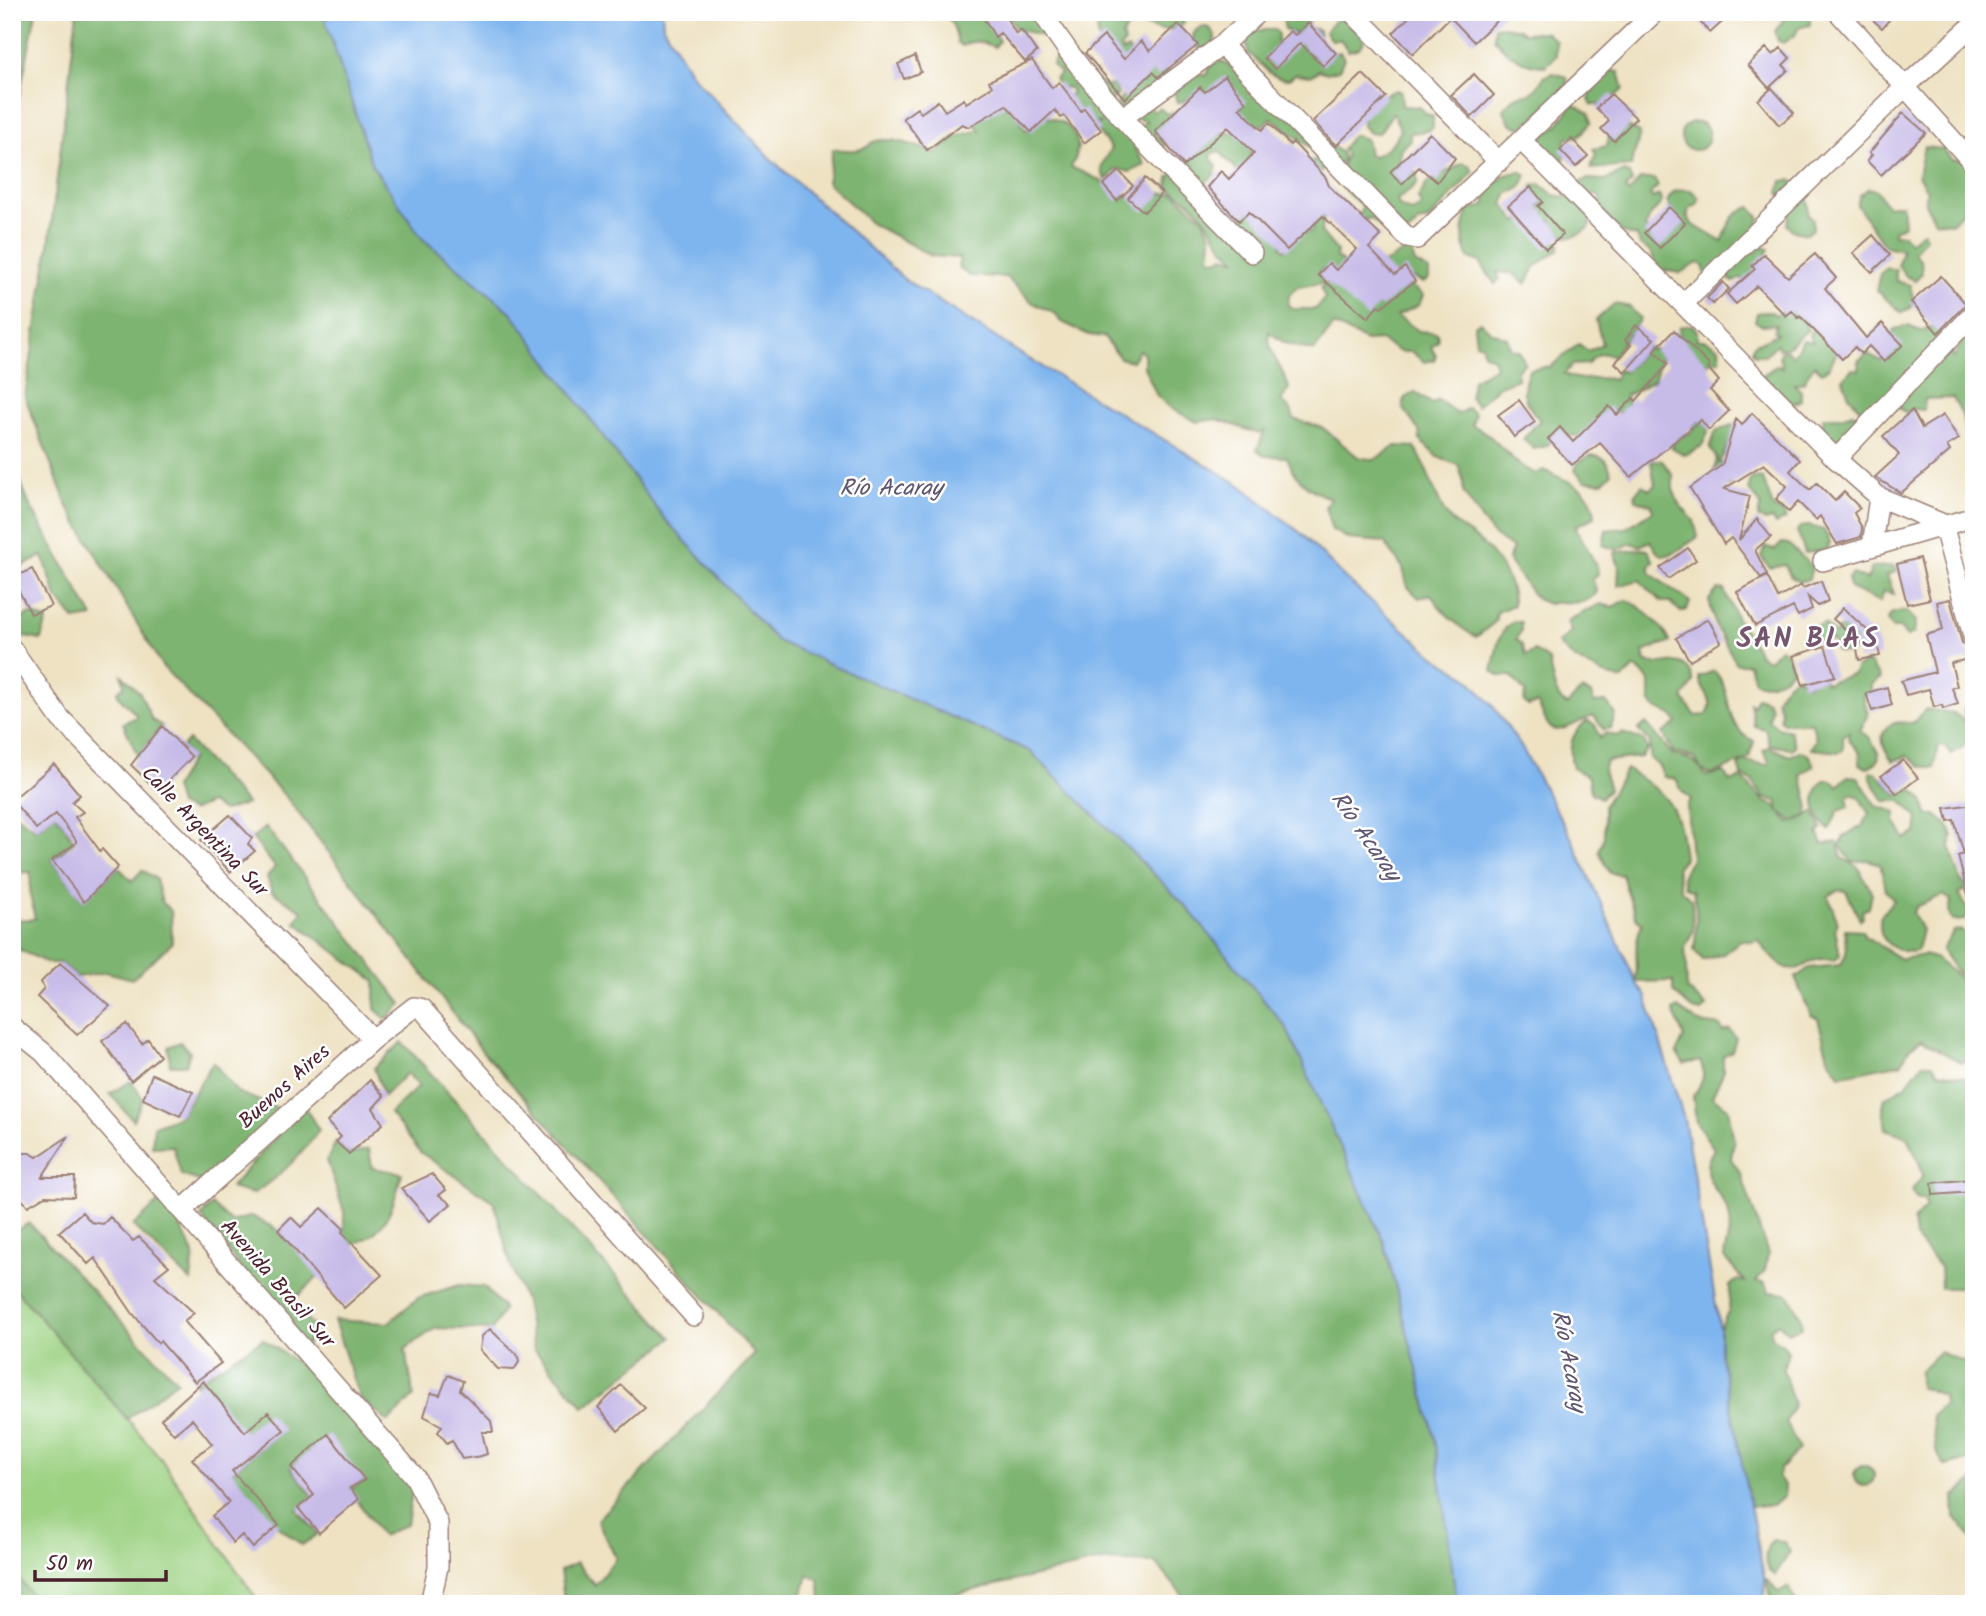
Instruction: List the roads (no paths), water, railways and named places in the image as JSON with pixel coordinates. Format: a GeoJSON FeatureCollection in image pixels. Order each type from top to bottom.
{"type":"FeatureCollection","features":[{"type":"Feature","properties":{"kind":"street"},"geometry":{"type":"LineString","coordinates":[[1042,12],[1063,47],[1122,118],[1252,254]]}},
{"type":"Feature","properties":{"kind":"street"},"geometry":{"type":"LineString","coordinates":[[1122,118],[1222,45],[1258,12]]}},
{"type":"Feature","properties":{"kind":"street"},"geometry":{"type":"LineString","coordinates":[[1352,12],[1499,162]]}},
{"type":"Feature","properties":{"kind":"street"},"geometry":{"type":"LineString","coordinates":[[1838,12],[1974,164]]}},
{"type":"Feature","properties":{"kind":"street"},"geometry":{"type":"LineString","coordinates":[[1222,45],[1406,237],[1417,239],[1649,14]]}},
{"type":"Feature","properties":{"kind":"street"},"geometry":{"type":"LineString","coordinates":[[1685,302],[1906,86],[1974,24]]}},
{"type":"Feature","properties":{"kind":"street"},"geometry":{"type":"LineString","coordinates":[[1521,140],[1685,302],[1836,459],[1879,497],[1943,524]]}},
{"type":"Feature","properties":{"kind":"street"},"geometry":{"type":"LineString","coordinates":[[1836,459],[1974,313]]}},
{"type":"Feature","properties":{"kind":"street"},"geometry":{"type":"LineString","coordinates":[[1872,546],[1879,497]]}},
{"type":"Feature","properties":{"kind":"street"},"geometry":{"type":"LineString","coordinates":[[1823,561],[1974,517]]}},
{"type":"Feature","properties":{"kind":"street"},"geometry":{"type":"LineString","coordinates":[[1943,524],[1974,640]]}},
{"type":"Feature","properties":{"kind":"street","name":"Calle Argentina Sur"},"geometry":{"type":"LineString","coordinates":[[12,649],[61,718],[373,1040]]}},
{"type":"Feature","properties":{"kind":"street","name":"Buenos Aires"},"geometry":{"type":"LineString","coordinates":[[182,1210],[373,1040],[414,1007],[422,1009],[694,1316]]}},
{"type":"Feature","properties":{"kind":"street","name":"Avenida Brasil Sur"},"geometry":{"type":"LineString","coordinates":[[12,1027],[44,1053],[415,1477],[438,1523],[438,1567],[430,1604]]}},
{"type":"Feature","properties":{"kind":"water","name":"Río Acaray"},"geometry":{"type":"Polygon","coordinates":[[[323,12],[662,12],[663,26],[692,75],[772,160],[904,279],[1026,357],[1240,485],[1302,534],[1348,581],[1433,655],[1468,678],[1493,706],[1522,748],[1572,839],[1636,982],[1646,997],[1684,1119],[1720,1328],[1720,1352],[1764,1577],[1765,1604],[1457,1604],[1435,1438],[1384,1242],[1286,1027],[1185,905],[1030,751],[777,641],[664,518],[511,312],[422,238],[372,165],[323,12]]]}},
{"type":"Feature","properties":{"kind":"district","name":"SAN BLAS"},"geometry":{"type":"Point","coordinates":[1808,639]}}]}
